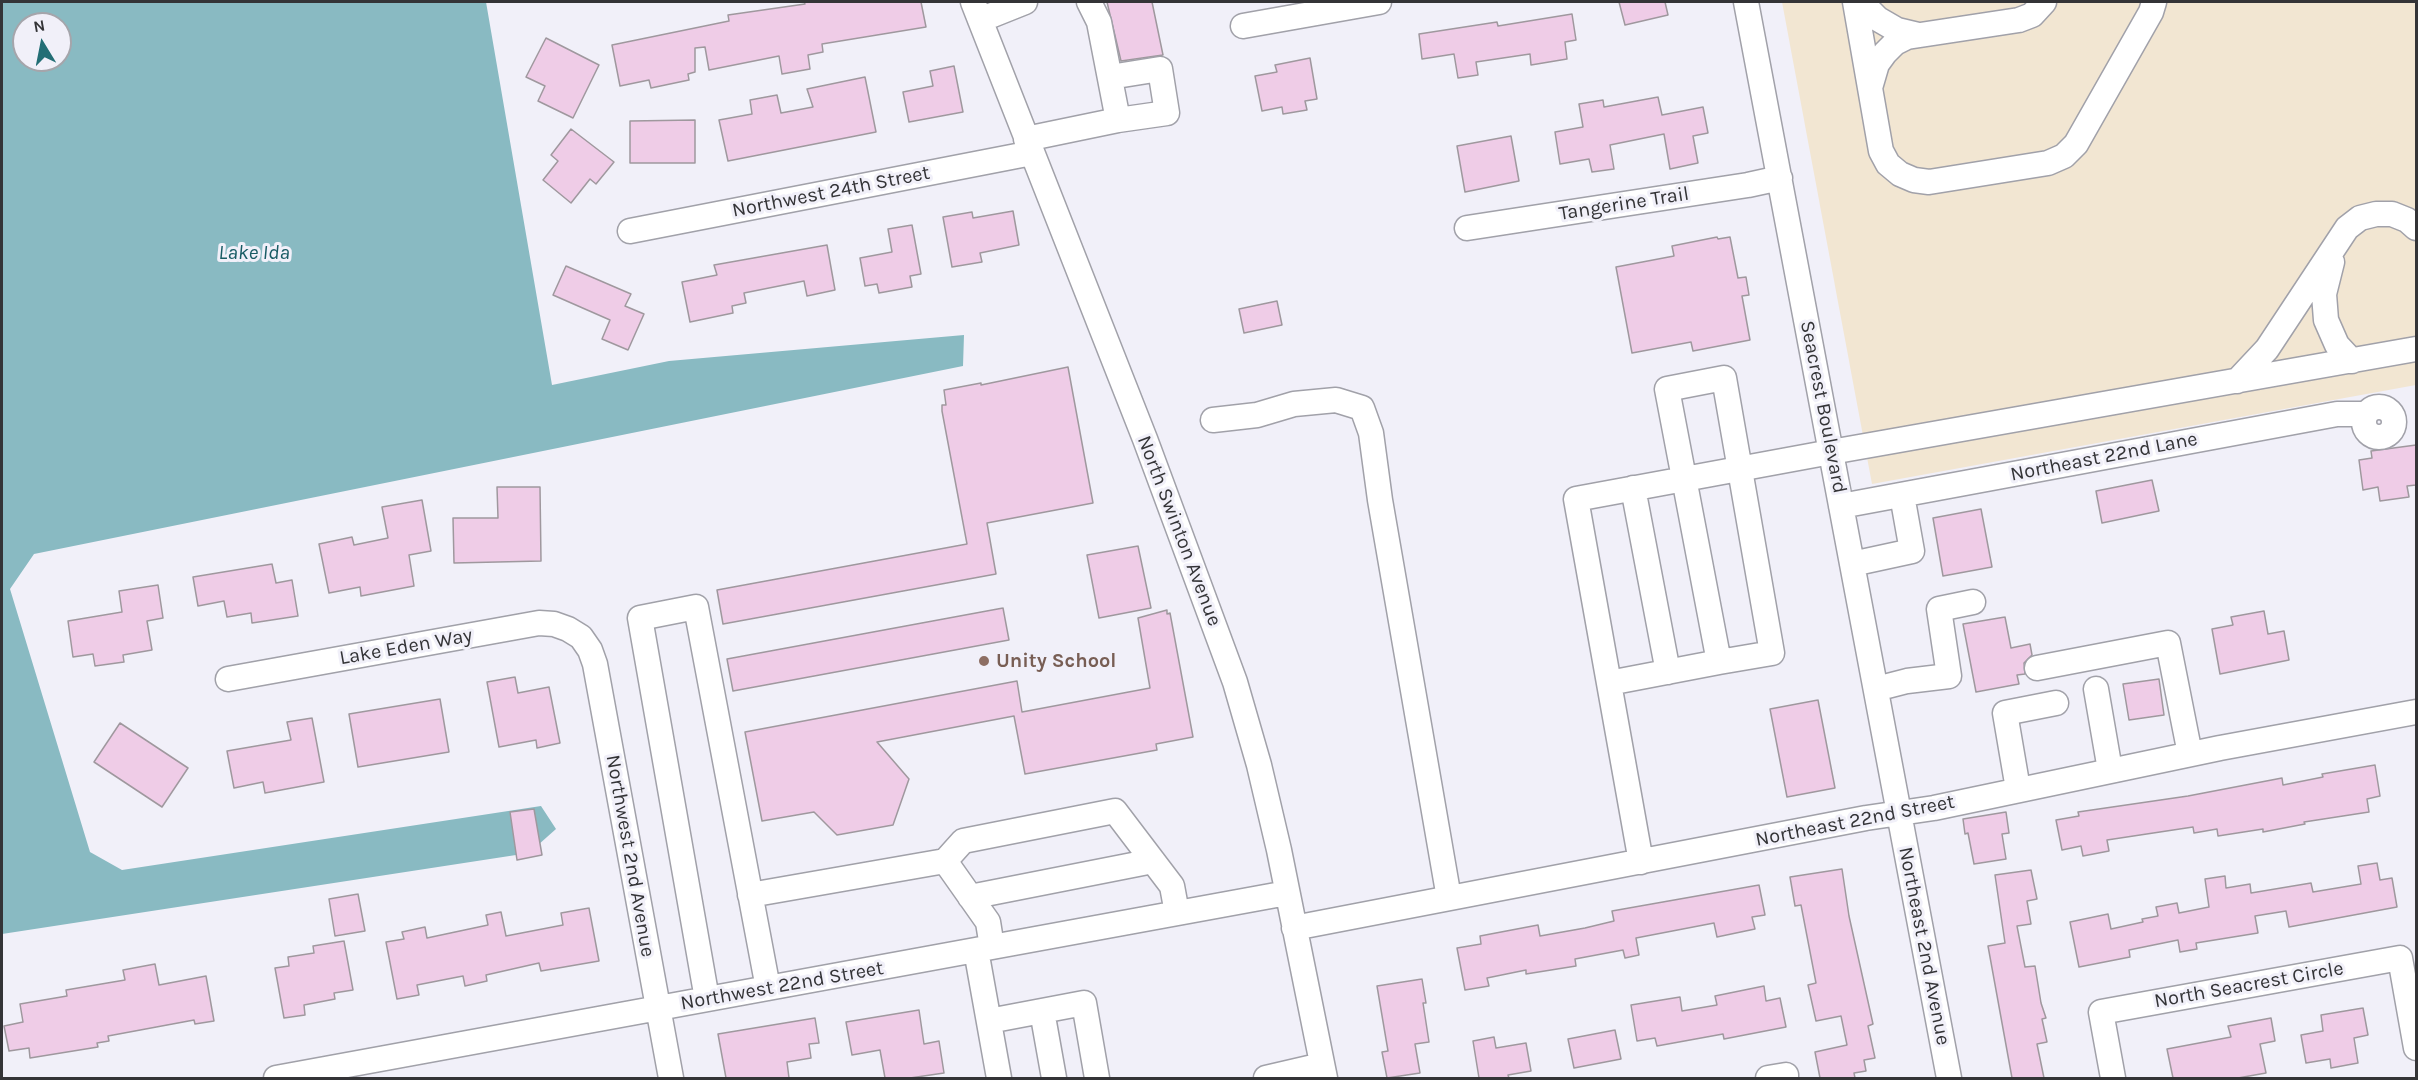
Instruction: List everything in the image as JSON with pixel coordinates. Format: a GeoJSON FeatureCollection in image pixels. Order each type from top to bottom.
{"type":"FeatureCollection","features":[{"type":"Feature","properties":{"kind":"street"},"geometry":{"type":"LineString","coordinates":[[976,11],[1025,2]]}},
{"type":"Feature","properties":{"kind":"street"},"geometry":{"type":"LineString","coordinates":[[1089,2],[1099,22],[1118,120]]}},
{"type":"Feature","properties":{"kind":"street"},"geometry":{"type":"LineString","coordinates":[[1243,26],[1379,2]]}},
{"type":"Feature","properties":{"kind":"street","name":"Seacrest Boulevard"},"geometry":{"type":"LineString","coordinates":[[1746,2],[1899,813]]}},
{"type":"Feature","properties":{"kind":"street"},"geometry":{"type":"LineString","coordinates":[[1855,2],[1881,150],[1888,164],[1900,174],[1914,180],[1929,182],[2048,163],[2064,156],[2076,144],[2151,12],[2154,2]]}},
{"type":"Feature","properties":{"kind":"street"},"geometry":{"type":"LineString","coordinates":[[1861,2],[1878,19],[1897,30],[1918,35]]}},
{"type":"Feature","properties":{"kind":"street"},"geometry":{"type":"LineString","coordinates":[[1870,91],[1877,64],[1895,43],[1907,37],[2019,20],[2031,15],[2044,2]]}},
{"type":"Feature","properties":{"kind":"street","name":"North Swinton Avenue"},"geometry":{"type":"LineString","coordinates":[[976,11],[1145,439],[1231,671],[1259,765],[1324,1072]]}},
{"type":"Feature","properties":{"kind":"street","name":"Northwest 24th Street"},"geometry":{"type":"LineString","coordinates":[[630,231],[1029,146],[1118,120],[1167,113],[1160,69],[1110,78]]}},
{"type":"Feature","properties":{"kind":"street","name":"Tangerine Trail"},"geometry":{"type":"LineString","coordinates":[[1467,228],[1748,185],[1780,178]]}},
{"type":"Feature","properties":{"kind":"street"},"geometry":{"type":"LineString","coordinates":[[2237,381],[2267,349],[2347,228],[2360,218],[2376,214],[2392,214],[2408,220],[2416,228]]}},
{"type":"Feature","properties":{"kind":"street"},"geometry":{"type":"LineString","coordinates":[[2338,242],[2324,294],[2326,320],[2337,345],[2352,361]]}},
{"type":"Feature","properties":{"kind":"street"},"geometry":{"type":"LineString","coordinates":[[1641,862],[1576,499],[2416,349]]}},
{"type":"Feature","properties":{"kind":"street"},"geometry":{"type":"LineString","coordinates":[[1609,683],[1772,653],[1724,378],[1667,388],[1719,662]]}},
{"type":"Feature","properties":{"kind":"street"},"geometry":{"type":"LineString","coordinates":[[1214,420],[1245,430],[1278,426],[1294,404],[1336,400],[1362,408],[1371,433],[1380,500],[1449,898]]}},
{"type":"Feature","properties":{"kind":"street","name":"Northeast 22nd Lane"},"geometry":{"type":"LineString","coordinates":[[1841,506],[2337,414],[2366,414]]}},
{"type":"Feature","properties":{"kind":"street"},"geometry":{"type":"LineString","coordinates":[[1633,488],[1668,672]]}},
{"type":"Feature","properties":{"kind":"street"},"geometry":{"type":"LineString","coordinates":[[1852,564],[1911,552],[1902,495]]}},
{"type":"Feature","properties":{"kind":"street"},"geometry":{"type":"LineString","coordinates":[[1876,689],[1907,681],[1949,676],[1939,609],[1973,602]]}},
{"type":"Feature","properties":{"kind":"street"},"geometry":{"type":"LineString","coordinates":[[707,999],[640,618],[696,607],[768,988]]}},
{"type":"Feature","properties":{"kind":"street","name":"Lake Eden Way"},"geometry":{"type":"LineString","coordinates":[[228,679],[539,623],[561,626],[581,638]]}},
{"type":"Feature","properties":{"kind":"street","name":"Northwest 2nd Avenue"},"geometry":{"type":"LineString","coordinates":[[581,638],[590,650],[595,664],[670,1078]]}},
{"type":"Feature","properties":{"kind":"street"},"geometry":{"type":"LineString","coordinates":[[2037,668],[2168,644],[2190,754]]}},
{"type":"Feature","properties":{"kind":"street"},"geometry":{"type":"LineString","coordinates":[[2096,689],[2110,770]]}},
{"type":"Feature","properties":{"kind":"street"},"geometry":{"type":"LineString","coordinates":[[2018,789],[2005,713],[2056,703]]}},
{"type":"Feature","properties":{"kind":"street","name":"Northeast 22nd Street"},"geometry":{"type":"LineString","coordinates":[[1294,928],[1934,808],[2190,754],[2416,712]]}},
{"type":"Feature","properties":{"kind":"street"},"geometry":{"type":"LineString","coordinates":[[750,895],[945,861],[963,841],[1115,811],[1172,886],[1177,913]]}},
{"type":"Feature","properties":{"kind":"street","name":"Northeast 2nd Avenue"},"geometry":{"type":"LineString","coordinates":[[1899,813],[1949,1078]]}},
{"type":"Feature","properties":{"kind":"street"},"geometry":{"type":"LineString","coordinates":[[945,861],[988,922],[984,948],[989,1021],[999,1078]]}},
{"type":"Feature","properties":{"kind":"street"},"geometry":{"type":"LineString","coordinates":[[970,897],[1153,861]]}},
{"type":"Feature","properties":{"kind":"street","name":"Northwest 22nd Street"},"geometry":{"type":"LineString","coordinates":[[276,1078],[340,1073],[658,1008],[1287,892]]}},
{"type":"Feature","properties":{"kind":"street","name":"North Seacrest Circle"},"geometry":{"type":"LineString","coordinates":[[2113,1078],[2101,1012],[2400,958],[2414,1020]]}},
{"type":"Feature","properties":{"kind":"street"},"geometry":{"type":"LineString","coordinates":[[989,1021],[1084,1003],[1097,1078]]}},
{"type":"Feature","properties":{"kind":"street"},"geometry":{"type":"LineString","coordinates":[[1042,1011],[1054,1078]]}},
{"type":"Feature","properties":{"kind":"street"},"geometry":{"type":"LineString","coordinates":[[2414,1020],[2416,1048]]}},
{"type":"Feature","properties":{"kind":"street"},"geometry":{"type":"LineString","coordinates":[[1266,1078],[1324,1072]]}},
{"type":"Feature","properties":{"kind":"street"},"geometry":{"type":"LineString","coordinates":[[1768,1078],[1786,1075],[1786,1078]]}},
{"type":"Feature","properties":{"kind":"shaded area"},"geometry":{"type":"Polygon","coordinates":[[[1782,2],[2416,2],[2416,385],[1872,484],[1782,2]]]}},
{"type":"Feature","properties":{"kind":"water","name":"Lake Ida"},"geometry":{"type":"Polygon","coordinates":[[[2,2],[486,2],[552,385],[669,361],[964,335],[963,366],[34,554],[10,589],[90,852],[122,870],[541,806],[556,829],[529,853],[2,934],[2,2]]]}},
{"type":"Feature","properties":{"kind":"building"},"geometry":{"type":"Polygon","coordinates":[[[804,2],[921,2],[926,27],[822,44],[823,52],[808,55],[810,69],[782,74],[779,56],[709,70],[705,47],[695,48],[695,72],[688,74],[689,80],[651,88],[649,80],[620,86],[612,45],[729,21],[728,15],[805,4],[804,2]]]}},
{"type":"Feature","properties":{"kind":"building"},"geometry":{"type":"Polygon","coordinates":[[[1107,2],[1152,2],[1163,55],[1121,61],[1107,2]]]}},
{"type":"Feature","properties":{"kind":"building"},"geometry":{"type":"Polygon","coordinates":[[[1619,2],[1665,2],[1668,15],[1625,25],[1619,2]]]}},
{"type":"Feature","properties":{"kind":"building"},"geometry":{"type":"Polygon","coordinates":[[[1572,14],[1576,40],[1565,42],[1567,59],[1531,65],[1530,54],[1476,62],[1478,75],[1458,78],[1454,54],[1422,59],[1419,34],[1497,22],[1498,26],[1572,14]]]}},
{"type":"Feature","properties":{"kind":"building"},"geometry":{"type":"Polygon","coordinates":[[[546,38],[599,65],[573,118],[538,101],[545,86],[526,77],[546,38]]]}},
{"type":"Feature","properties":{"kind":"building"},"geometry":{"type":"Polygon","coordinates":[[[1310,58],[1317,99],[1305,101],[1307,110],[1283,114],[1282,107],[1262,111],[1255,76],[1277,72],[1275,65],[1310,58]]]}},
{"type":"Feature","properties":{"kind":"building"},"geometry":{"type":"Polygon","coordinates":[[[954,66],[963,112],[909,122],[903,92],[933,86],[930,71],[954,66]]]}},
{"type":"Feature","properties":{"kind":"building"},"geometry":{"type":"Polygon","coordinates":[[[865,77],[876,132],[728,161],[719,120],[752,114],[750,100],[777,95],[781,113],[813,107],[807,89],[865,77]]]}},
{"type":"Feature","properties":{"kind":"building"},"geometry":{"type":"Polygon","coordinates":[[[1658,97],[1662,115],[1703,107],[1708,133],[1693,136],[1698,163],[1670,169],[1664,134],[1610,145],[1614,169],[1592,172],[1589,159],[1560,164],[1555,132],[1583,127],[1579,104],[1603,100],[1604,107],[1658,97]]]}},
{"type":"Feature","properties":{"kind":"building"},"geometry":{"type":"Polygon","coordinates":[[[695,120],[695,163],[630,163],[630,121],[695,120]]]}},
{"type":"Feature","properties":{"kind":"building"},"geometry":{"type":"Polygon","coordinates":[[[571,129],[614,162],[596,184],[590,179],[571,203],[543,180],[558,161],[551,155],[571,129]]]}},
{"type":"Feature","properties":{"kind":"building"},"geometry":{"type":"Polygon","coordinates":[[[1511,136],[1519,181],[1465,192],[1457,146],[1511,136]]]}},
{"type":"Feature","properties":{"kind":"building"},"geometry":{"type":"Polygon","coordinates":[[[1013,211],[1019,245],[980,253],[982,262],[952,267],[943,217],[972,212],[973,218],[1013,211]]]}},
{"type":"Feature","properties":{"kind":"building"},"geometry":{"type":"Polygon","coordinates":[[[912,225],[921,274],[910,276],[912,287],[879,293],[877,284],[865,286],[860,258],[892,252],[888,229],[912,225]]]}},
{"type":"Feature","properties":{"kind":"building"},"geometry":{"type":"Polygon","coordinates":[[[1717,237],[1718,239],[1730,237],[1738,278],[1746,277],[1749,295],[1742,296],[1750,340],[1693,351],[1691,342],[1632,353],[1616,267],[1674,256],[1672,246],[1717,237]]]}},
{"type":"Feature","properties":{"kind":"building"},"geometry":{"type":"Polygon","coordinates":[[[827,245],[835,290],[807,296],[804,281],[744,293],[746,303],[732,306],[733,313],[690,322],[682,282],[717,275],[714,265],[827,245]]]}},
{"type":"Feature","properties":{"kind":"building"},"geometry":{"type":"Polygon","coordinates":[[[566,266],[631,294],[625,306],[644,314],[628,350],[602,339],[610,320],[553,295],[566,266]]]}},
{"type":"Feature","properties":{"kind":"building"},"geometry":{"type":"Polygon","coordinates":[[[1277,301],[1282,325],[1244,333],[1239,309],[1277,301]]]}},
{"type":"Feature","properties":{"kind":"building"},"geometry":{"type":"Polygon","coordinates":[[[1068,367],[1093,503],[987,523],[996,574],[723,624],[717,590],[967,544],[942,411],[942,405],[946,405],[944,390],[981,383],[981,385],[1068,367]]]}},
{"type":"Feature","properties":{"kind":"building"},"geometry":{"type":"Polygon","coordinates":[[[2416,445],[2416,485],[2407,486],[2409,497],[2380,501],[2378,487],[2363,490],[2359,460],[2372,458],[2371,451],[2416,445]]]}},
{"type":"Feature","properties":{"kind":"building"},"geometry":{"type":"Polygon","coordinates":[[[2152,480],[2159,511],[2102,523],[2096,491],[2152,480]]]}},
{"type":"Feature","properties":{"kind":"building"},"geometry":{"type":"Polygon","coordinates":[[[497,487],[540,487],[541,561],[454,563],[453,518],[498,518],[497,487]]]}},
{"type":"Feature","properties":{"kind":"building"},"geometry":{"type":"Polygon","coordinates":[[[422,500],[431,551],[409,555],[414,586],[361,596],[360,587],[329,593],[319,544],[352,537],[354,545],[388,538],[382,507],[422,500]]]}},
{"type":"Feature","properties":{"kind":"building"},"geometry":{"type":"Polygon","coordinates":[[[1981,509],[1992,567],[1943,576],[1933,518],[1981,509]]]}},
{"type":"Feature","properties":{"kind":"building"},"geometry":{"type":"Polygon","coordinates":[[[1138,546],[1151,608],[1099,618],[1087,555],[1138,546]]]}},
{"type":"Feature","properties":{"kind":"building"},"geometry":{"type":"Polygon","coordinates":[[[272,564],[276,583],[292,580],[298,616],[252,623],[251,613],[227,617],[224,601],[198,606],[193,577],[272,564]]]}},
{"type":"Feature","properties":{"kind":"building"},"geometry":{"type":"Polygon","coordinates":[[[158,585],[163,618],[147,621],[152,650],[123,655],[124,662],[95,666],[93,654],[73,657],[68,621],[122,612],[119,591],[158,585]]]}},
{"type":"Feature","properties":{"kind":"building"},"geometry":{"type":"Polygon","coordinates":[[[1003,608],[1009,640],[733,691],[727,659],[1003,608]]]}},
{"type":"Feature","properties":{"kind":"building"},"geometry":{"type":"Polygon","coordinates":[[[1167,610],[1167,614],[1170,613],[1193,737],[1156,744],[1157,750],[1025,774],[1014,716],[877,742],[909,779],[893,825],[837,835],[814,812],[762,821],[745,732],[1017,681],[1022,712],[1150,688],[1138,618],[1167,610]]]}},
{"type":"Feature","properties":{"kind":"building"},"geometry":{"type":"Polygon","coordinates":[[[2264,611],[2268,634],[2284,631],[2289,660],[2220,674],[2212,629],[2233,625],[2231,617],[2264,611]]]}},
{"type":"Feature","properties":{"kind":"building"},"geometry":{"type":"Polygon","coordinates":[[[2005,617],[2011,648],[2030,644],[2032,655],[2024,663],[2025,674],[2017,675],[2019,684],[1976,692],[1963,624],[2005,617]]]}},
{"type":"Feature","properties":{"kind":"building"},"geometry":{"type":"Polygon","coordinates":[[[515,677],[518,693],[549,687],[560,743],[537,748],[536,740],[499,747],[487,682],[515,677]]]}},
{"type":"Feature","properties":{"kind":"building"},"geometry":{"type":"Polygon","coordinates":[[[2159,679],[2164,715],[2129,720],[2123,684],[2159,679]]]}},
{"type":"Feature","properties":{"kind":"building"},"geometry":{"type":"Polygon","coordinates":[[[440,699],[449,752],[358,767],[349,714],[440,699]]]}},
{"type":"Feature","properties":{"kind":"building"},"geometry":{"type":"Polygon","coordinates":[[[1818,700],[1835,788],[1787,797],[1770,709],[1818,700]]]}},
{"type":"Feature","properties":{"kind":"building"},"geometry":{"type":"Polygon","coordinates":[[[312,718],[324,782],[265,793],[263,782],[234,788],[227,751],[291,740],[287,722],[312,718]]]}},
{"type":"Feature","properties":{"kind":"building"},"geometry":{"type":"Polygon","coordinates":[[[120,723],[188,768],[162,807],[94,762],[120,723]]]}},
{"type":"Feature","properties":{"kind":"building"},"geometry":{"type":"Polygon","coordinates":[[[2375,765],[2380,796],[2367,799],[2369,812],[2304,822],[2305,824],[2263,832],[2263,829],[2218,836],[2217,829],[2194,833],[2193,827],[2107,840],[2109,851],[2083,856],[2081,846],[2062,850],[2056,820],[2079,816],[2078,812],[2188,796],[2282,778],[2283,785],[2323,777],[2322,774],[2375,765]]]}},
{"type":"Feature","properties":{"kind":"building"},"geometry":{"type":"Polygon","coordinates":[[[534,809],[542,855],[517,860],[510,812],[534,809]]]}},
{"type":"Feature","properties":{"kind":"building"},"geometry":{"type":"Polygon","coordinates":[[[2006,812],[2009,833],[2002,834],[2006,859],[1974,864],[1963,819],[2006,812]]]}},
{"type":"Feature","properties":{"kind":"building"},"geometry":{"type":"Polygon","coordinates":[[[2377,863],[2380,880],[2392,878],[2397,907],[2289,927],[2286,911],[2255,916],[2258,933],[2196,943],[2197,949],[2180,952],[2178,940],[2129,950],[2130,957],[2079,967],[2070,922],[2108,914],[2111,929],[2158,916],[2156,907],[2177,903],[2179,913],[2209,907],[2205,879],[2225,876],[2226,888],[2250,884],[2251,893],[2311,883],[2313,892],[2361,884],[2358,866],[2377,863]]]}},
{"type":"Feature","properties":{"kind":"building"},"geometry":{"type":"Polygon","coordinates":[[[1842,869],[1849,916],[1873,1024],[1868,1026],[1875,1058],[1864,1060],[1866,1071],[1854,1073],[1855,1078],[1820,1078],[1815,1052],[1847,1045],[1841,1016],[1816,1021],[1808,985],[1816,983],[1801,905],[1795,906],[1790,877],[1842,869]]]}},
{"type":"Feature","properties":{"kind":"building"},"geometry":{"type":"Polygon","coordinates":[[[2031,870],[2037,899],[2027,901],[2031,924],[2017,926],[2025,967],[2035,966],[2046,1018],[2042,1019],[2047,1042],[2037,1044],[2044,1078],[2012,1078],[1988,946],[2005,943],[1995,875],[2031,870]]]}},
{"type":"Feature","properties":{"kind":"building"},"geometry":{"type":"Polygon","coordinates":[[[1759,885],[1765,915],[1752,917],[1755,929],[1717,937],[1714,923],[1636,938],[1639,955],[1625,958],[1623,950],[1575,959],[1576,966],[1526,974],[1526,970],[1487,978],[1489,986],[1465,990],[1457,948],[1481,944],[1480,936],[1538,925],[1540,936],[1585,928],[1614,921],[1612,911],[1759,885]]]}},
{"type":"Feature","properties":{"kind":"building"},"geometry":{"type":"Polygon","coordinates":[[[358,894],[365,931],[335,936],[329,899],[358,894]]]}},
{"type":"Feature","properties":{"kind":"building"},"geometry":{"type":"Polygon","coordinates":[[[589,908],[599,961],[541,971],[539,963],[486,975],[487,981],[465,986],[463,976],[417,985],[419,995],[397,999],[386,942],[404,939],[402,932],[425,927],[427,938],[488,925],[486,915],[501,912],[506,936],[563,925],[561,913],[589,908]]]}},
{"type":"Feature","properties":{"kind":"building"},"geometry":{"type":"Polygon","coordinates":[[[344,941],[353,990],[334,993],[335,999],[304,1005],[305,1015],[284,1018],[275,968],[289,966],[288,957],[314,953],[313,946],[344,941]]]}},
{"type":"Feature","properties":{"kind":"building"},"geometry":{"type":"Polygon","coordinates":[[[155,964],[159,985],[206,976],[214,1021],[195,1024],[194,1020],[108,1036],[109,1041],[97,1043],[98,1047],[30,1058],[29,1048],[9,1051],[4,1026],[23,1022],[20,1004],[67,996],[66,990],[125,980],[123,970],[155,964]]]}},
{"type":"Feature","properties":{"kind":"building"},"geometry":{"type":"Polygon","coordinates":[[[1422,979],[1429,1042],[1415,1044],[1420,1073],[1387,1078],[1382,1052],[1388,1051],[1377,986],[1422,979]]]}},
{"type":"Feature","properties":{"kind":"building"},"geometry":{"type":"Polygon","coordinates":[[[1764,986],[1766,1001],[1780,998],[1786,1027],[1724,1039],[1723,1034],[1657,1046],[1655,1038],[1637,1041],[1631,1005],[1680,997],[1682,1011],[1717,1005],[1715,996],[1764,986]]]}},
{"type":"Feature","properties":{"kind":"building"},"geometry":{"type":"Polygon","coordinates":[[[2363,1008],[2368,1035],[2354,1038],[2358,1063],[2331,1068],[2330,1059],[2306,1063],[2301,1035],[2323,1031],[2321,1015],[2363,1008]]]}},
{"type":"Feature","properties":{"kind":"building"},"geometry":{"type":"Polygon","coordinates":[[[919,1010],[924,1044],[939,1041],[944,1073],[910,1078],[885,1078],[880,1050],[852,1055],[846,1022],[919,1010]]]}},
{"type":"Feature","properties":{"kind":"building"},"geometry":{"type":"Polygon","coordinates":[[[815,1018],[819,1043],[809,1044],[811,1058],[787,1062],[789,1078],[726,1078],[718,1034],[815,1018]]]}},
{"type":"Feature","properties":{"kind":"building"},"geometry":{"type":"Polygon","coordinates":[[[2271,1018],[2275,1041],[2260,1044],[2266,1073],[2238,1078],[2173,1078],[2167,1049],[2231,1037],[2228,1026],[2271,1018]]]}},
{"type":"Feature","properties":{"kind":"building"},"geometry":{"type":"Polygon","coordinates":[[[1615,1030],[1621,1059],[1574,1068],[1568,1039],[1615,1030]]]}},
{"type":"Feature","properties":{"kind":"building"},"geometry":{"type":"Polygon","coordinates":[[[1494,1037],[1496,1048],[1526,1043],[1531,1071],[1508,1075],[1509,1078],[1479,1078],[1473,1041],[1494,1037]]]}},
{"type":"Feature","properties":{"kind":"place","name":"Unity School"},"geometry":{"type":"Point","coordinates":[984,661]}}]}
